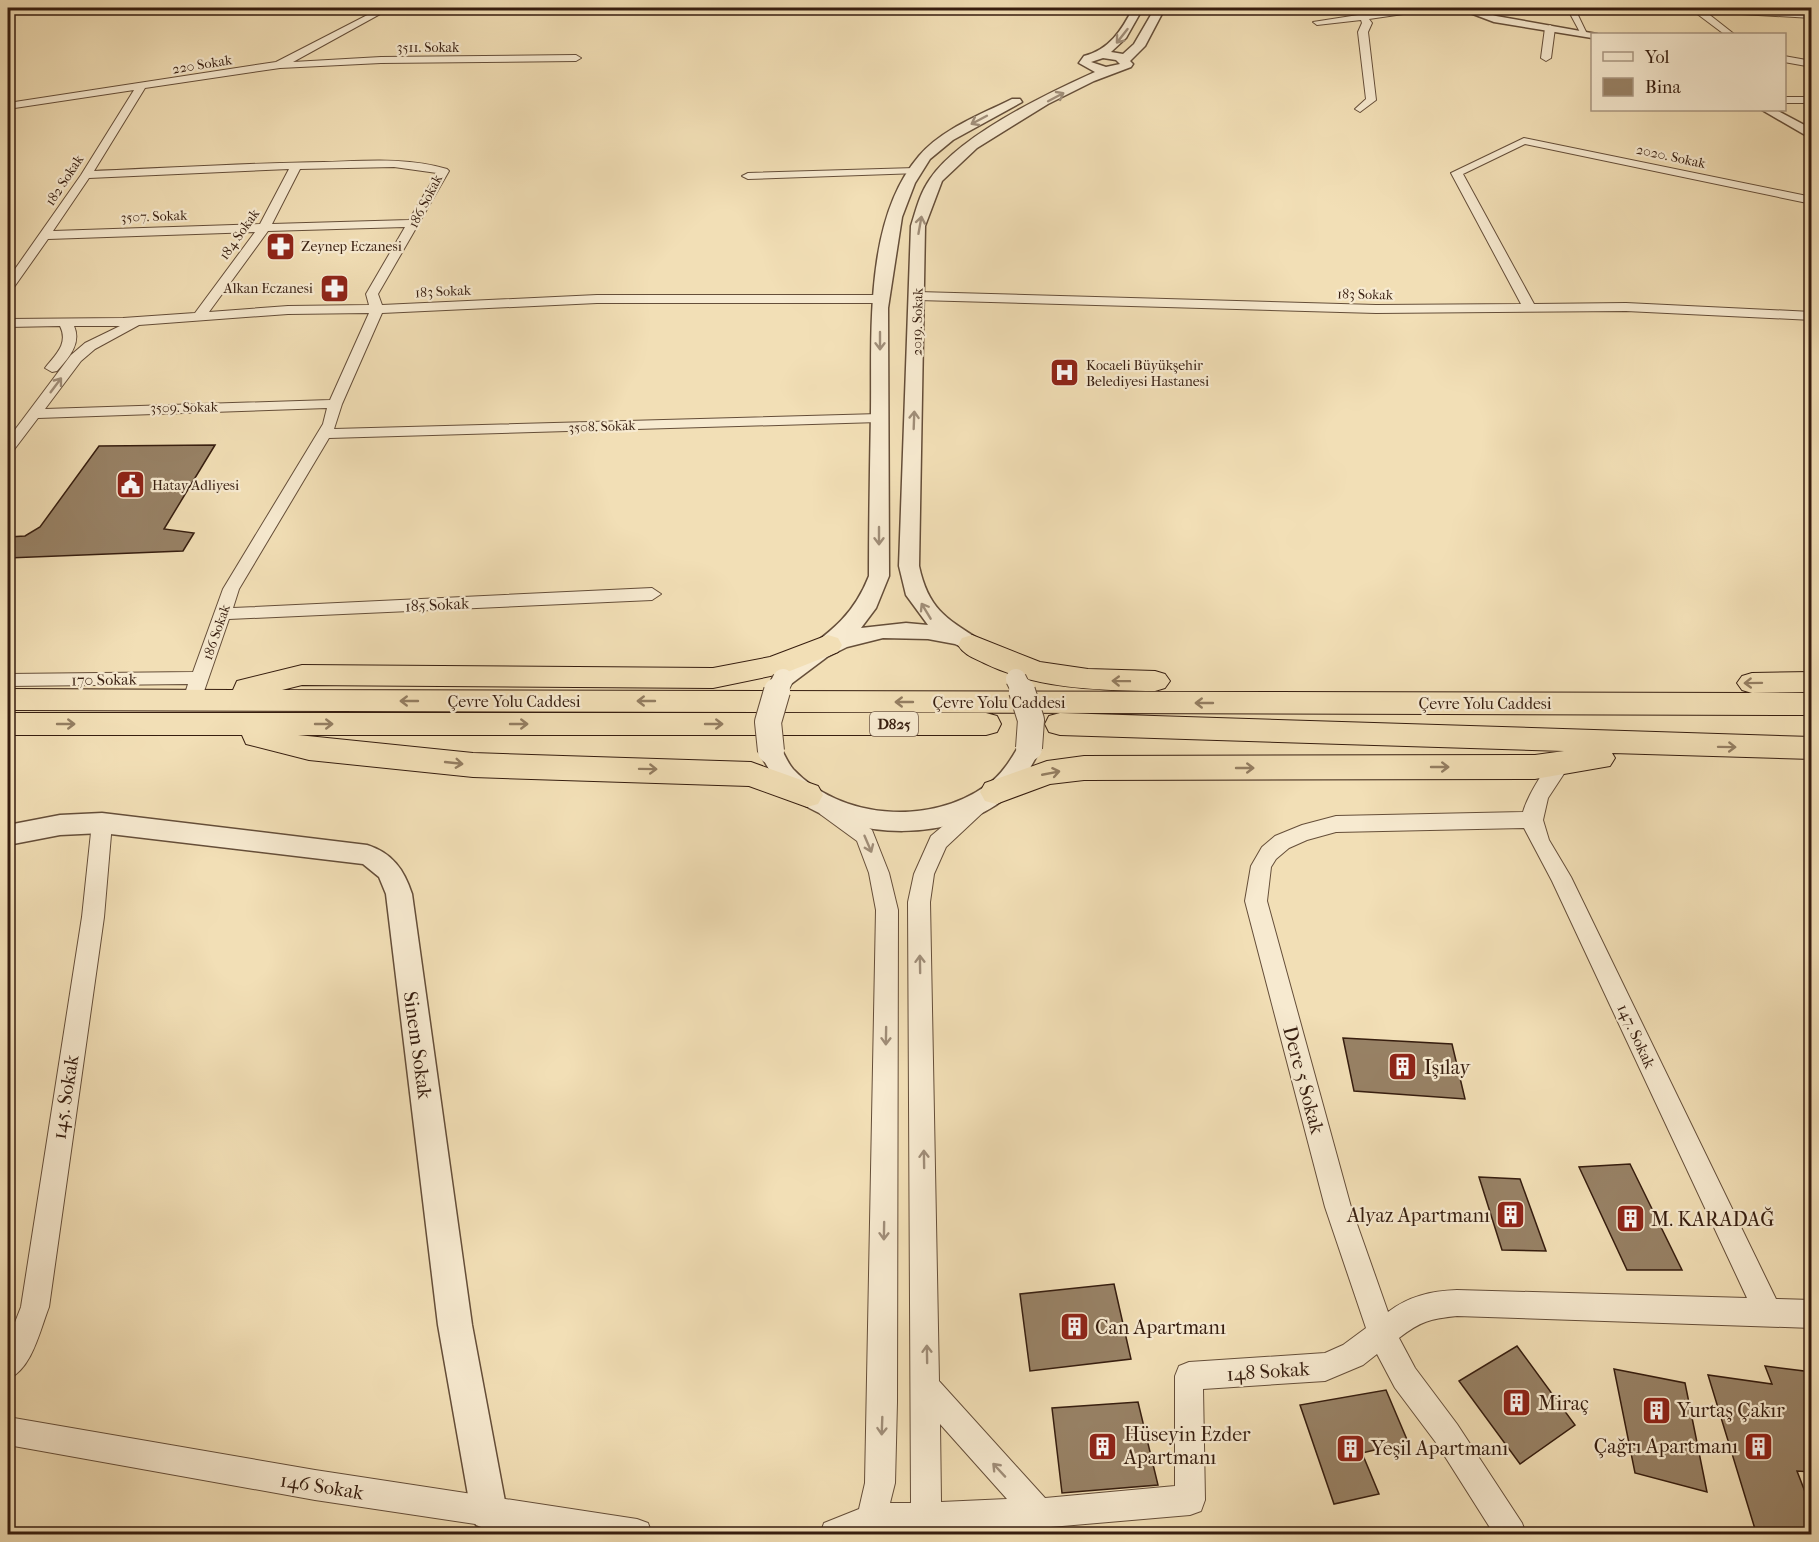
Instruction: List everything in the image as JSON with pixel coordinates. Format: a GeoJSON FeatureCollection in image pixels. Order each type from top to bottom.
{"type":"FeatureCollection","features":[{"type":"Feature","properties":{"kind":"highway"},"geometry":{"type":"LineString","coordinates":[[201,701],[302,675],[713,678],[775,666],[828,645]]}},
{"type":"Feature","properties":{"kind":"highway"},"geometry":{"type":"LineString","coordinates":[[972,645],[1022,668],[1052,676],[1091,680],[1557,690]]}},
{"type":"Feature","properties":{"kind":"highway"},"geometry":{"type":"LineString","coordinates":[[1247,703],[1812,681]]}},
{"type":"Feature","properties":{"kind":"highway","name":"Çevre Yolu Caddesi"},"geometry":{"type":"LineString","coordinates":[[8,700],[1247,703],[1773,714],[1812,724]]}},
{"type":"Feature","properties":{"kind":"highway"},"geometry":{"type":"LineString","coordinates":[[201,701],[309,748],[461,764],[752,774],[807,795]]}},
{"type":"Feature","properties":{"kind":"highway","name":"Çevre Yolu Caddesi"},"geometry":{"type":"LineString","coordinates":[[8,724],[201,701],[1060,724],[1773,714],[1812,704]]}},
{"type":"Feature","properties":{"kind":"highway"},"geometry":{"type":"LineString","coordinates":[[1060,724],[1689,746],[1812,748]]}},
{"type":"Feature","properties":{"kind":"highway"},"geometry":{"type":"LineString","coordinates":[[996,792],[1047,773],[1084,768],[1523,767],[1689,746]]}},
{"type":"Feature","properties":{"kind":"street","name":"220 Sokak"},"geometry":{"type":"LineString","coordinates":[[8,106],[279,65],[387,8]]}},
{"type":"Feature","properties":{"kind":"street"},"geometry":{"type":"LineString","coordinates":[[872,1519],[880,1483],[883,1402],[887,910],[879,873],[865,836],[807,795],[784,775],[771,751],[766,726],[770,702],[783,679],[802,660],[828,645],[857,621],[870,602],[879,576],[881,299],[884,268],[896,217],[902,196],[915,171],[935,149],[973,123],[1113,47],[1128,29],[1138,8]]}},
{"type":"Feature","properties":{"kind":"street","name":"2019. Sokak"},"geometry":{"type":"LineString","coordinates":[[972,645],[932,620],[911,580],[909,566],[918,296],[918,226],[928,197],[939,176],[960,154],[988,135],[1109,70],[1125,67],[1125,59],[1139,46],[1160,8]]}},
{"type":"Feature","properties":{"kind":"street"},"geometry":{"type":"LineString","coordinates":[[1317,22],[1360,12],[1440,8]]}},
{"type":"Feature","properties":{"kind":"street"},"geometry":{"type":"LineString","coordinates":[[1462,8],[1494,19],[1589,35]]}},
{"type":"Feature","properties":{"kind":"street"},"geometry":{"type":"LineString","coordinates":[[1583,8],[1570,9],[1589,35]]}},
{"type":"Feature","properties":{"kind":"street"},"geometry":{"type":"LineString","coordinates":[[1729,33],[1699,11],[1712,8],[1812,15]]}},
{"type":"Feature","properties":{"kind":"street"},"geometry":{"type":"LineString","coordinates":[[1359,109],[1371,100],[1363,32],[1367,23],[1360,12]]}},
{"type":"Feature","properties":{"kind":"street"},"geometry":{"type":"LineString","coordinates":[[1546,58],[1550,28]]}},
{"type":"Feature","properties":{"kind":"street","name":"3511. Sokak"},"geometry":{"type":"LineString","coordinates":[[279,65],[381,60],[576,58]]}},
{"type":"Feature","properties":{"kind":"street"},"geometry":{"type":"LineString","coordinates":[[1092,60],[1125,59]]}},
{"type":"Feature","properties":{"kind":"street"},"geometry":{"type":"LineString","coordinates":[[1786,59],[1812,64]]}},
{"type":"Feature","properties":{"kind":"street"},"geometry":{"type":"LineString","coordinates":[[1092,60],[1109,70]]}},
{"type":"Feature","properties":{"kind":"street","name":"182 Sokak"},"geometry":{"type":"LineString","coordinates":[[8,287],[86,175],[141,87]]}},
{"type":"Feature","properties":{"kind":"street"},"geometry":{"type":"LineString","coordinates":[[1786,100],[1812,100]]}},
{"type":"Feature","properties":{"kind":"street"},"geometry":{"type":"LineString","coordinates":[[1770,111],[1812,135]]}},
{"type":"Feature","properties":{"kind":"street","name":"2020. Sokak"},"geometry":{"type":"LineString","coordinates":[[1530,308],[1457,173],[1524,141],[1812,201]]}},
{"type":"Feature","properties":{"kind":"street","name":"186 Sokak"},"geometry":{"type":"LineString","coordinates":[[86,175],[297,165],[404,164],[428,166],[443,171],[372,294],[377,309],[324,434],[231,589],[222,614],[201,701]]}},
{"type":"Feature","properties":{"kind":"street","name":"184 Sokak"},"geometry":{"type":"LineString","coordinates":[[200,315],[264,228],[297,165]]}},
{"type":"Feature","properties":{"kind":"street"},"geometry":{"type":"LineString","coordinates":[[748,176],[915,171]]}},
{"type":"Feature","properties":{"kind":"street","name":"3507. Sokak"},"geometry":{"type":"LineString","coordinates":[[46,235],[414,223]]}},
{"type":"Feature","properties":{"kind":"street","name":"183 Sokak"},"geometry":{"type":"LineString","coordinates":[[918,296],[1376,309],[1638,307],[1812,316]]}},
{"type":"Feature","properties":{"kind":"street","name":"183 Sokak"},"geometry":{"type":"LineString","coordinates":[[8,323],[140,321],[200,315],[597,299],[881,299]]}},
{"type":"Feature","properties":{"kind":"street"},"geometry":{"type":"LineString","coordinates":[[8,448],[76,358],[90,346],[140,321]]}},
{"type":"Feature","properties":{"kind":"street"},"geometry":{"type":"LineString","coordinates":[[8,426],[70,344],[70,330],[64,322]]}},
{"type":"Feature","properties":{"kind":"street","name":"3509. Sokak"},"geometry":{"type":"LineString","coordinates":[[34,414],[155,408],[335,404]]}},
{"type":"Feature","properties":{"kind":"street","name":"3508. Sokak"},"geometry":{"type":"LineString","coordinates":[[324,434],[879,418]]}},
{"type":"Feature","properties":{"kind":"street","name":"185 Sokak"},"geometry":{"type":"LineString","coordinates":[[222,614],[652,594]]}},
{"type":"Feature","properties":{"kind":"street"},"geometry":{"type":"LineString","coordinates":[[828,645],[862,634],[900,630],[938,634],[972,645],[997,660],[1016,679],[1028,700],[1033,724],[1029,748],[1017,772],[938,843],[924,874],[919,902],[927,1388],[926,1518]]}},
{"type":"Feature","properties":{"kind":"street","name":"170 Sokak"},"geometry":{"type":"LineString","coordinates":[[8,680],[201,701]]}},
{"type":"Feature","properties":{"kind":"street"},"geometry":{"type":"LineString","coordinates":[[1531,820],[1534,802],[1561,763]]}},
{"type":"Feature","properties":{"kind":"street"},"geometry":{"type":"LineString","coordinates":[[807,795],[841,812],[881,821],[923,820],[963,810],[996,792]]}},
{"type":"Feature","properties":{"kind":"street","name":"147. Sokak"},"geometry":{"type":"LineString","coordinates":[[1531,820],[1536,837],[1561,877],[1768,1313]]}},
{"type":"Feature","properties":{"kind":"street","name":"Dere 5 Sokak"},"geometry":{"type":"LineString","coordinates":[[1511,1534],[1447,1434],[1405,1378],[1382,1334],[1338,1207],[1256,901],[1262,866],[1269,852],[1282,842],[1336,824],[1531,820]]}},
{"type":"Feature","properties":{"kind":"street","name":"Sinem Sokak"},"geometry":{"type":"LineString","coordinates":[[8,835],[60,825],[102,823],[367,855],[384,863],[394,877],[399,894],[456,1325],[489,1512]]}},
{"type":"Feature","properties":{"kind":"street","name":"145. Sokak"},"geometry":{"type":"LineString","coordinates":[[8,1365],[22,1342],[35,1307],[93,917],[102,823]]}},
{"type":"Feature","properties":{"kind":"street","name":"148 Sokak"},"geometry":{"type":"LineString","coordinates":[[835,1534],[872,1519],[1039,1513],[1190,1500],[1188,1376],[1325,1367],[1353,1355],[1409,1313],[1430,1305],[1457,1303],[1812,1314]]}},
{"type":"Feature","properties":{"kind":"street"},"geometry":{"type":"LineString","coordinates":[[927,1388],[1039,1513]]}},
{"type":"Feature","properties":{"kind":"street","name":"146 Sokak"},"geometry":{"type":"LineString","coordinates":[[8,1431],[489,1512],[637,1534]]}},
{"type":"Feature","properties":{"kind":"building","name":"Hatay Adliyesi"},"geometry":{"type":"Polygon","coordinates":[[[215,445],[164,529],[194,533],[183,551],[8,558],[8,537],[25,536],[40,527],[99,446],[215,445]]]}},
{"type":"Feature","properties":{"kind":"building","name":"Işılay"},"geometry":{"type":"Polygon","coordinates":[[[1343,1038],[1452,1044],[1465,1099],[1354,1091],[1343,1038]]]}},
{"type":"Feature","properties":{"kind":"building","name":"M. KARADAĞ"},"geometry":{"type":"Polygon","coordinates":[[[1630,1164],[1682,1270],[1627,1270],[1579,1167],[1630,1164]]]}},
{"type":"Feature","properties":{"kind":"building","name":"Alyaz Apartmanı"},"geometry":{"type":"Polygon","coordinates":[[[1479,1177],[1520,1179],[1546,1251],[1502,1250],[1479,1177]]]}},
{"type":"Feature","properties":{"kind":"building","name":"Can Apartmanı"},"geometry":{"type":"Polygon","coordinates":[[[1114,1284],[1131,1359],[1030,1371],[1020,1294],[1114,1284]]]}},
{"type":"Feature","properties":{"kind":"building","name":"Miraç"},"geometry":{"type":"Polygon","coordinates":[[[1517,1346],[1575,1425],[1520,1464],[1459,1381],[1517,1346]]]}},
{"type":"Feature","properties":{"kind":"building","name":"Çağrı Apartmanı"},"geometry":{"type":"Polygon","coordinates":[[[1765,1366],[1812,1372],[1812,1472],[1797,1471],[1812,1510],[1812,1534],[1755,1529],[1708,1375],[1772,1384],[1765,1366]]]}},
{"type":"Feature","properties":{"kind":"building","name":"Yurtaş Çakır"},"geometry":{"type":"Polygon","coordinates":[[[1614,1369],[1685,1383],[1707,1492],[1635,1473],[1614,1369]]]}},
{"type":"Feature","properties":{"kind":"building","name":"Yeşil Apartmanı"},"geometry":{"type":"Polygon","coordinates":[[[1386,1390],[1408,1442],[1362,1453],[1379,1494],[1334,1504],[1300,1405],[1386,1390]]]}},
{"type":"Feature","properties":{"kind":"building","name":"Hüseyin Ezder Apartmanı"},"geometry":{"type":"Polygon","coordinates":[[[1138,1402],[1158,1485],[1062,1493],[1052,1408],[1138,1402]]]}},
{"type":"Feature","properties":{"kind":"place","name":"Zeynep Eczanesi"},"geometry":{"type":"Point","coordinates":[280,246]}},
{"type":"Feature","properties":{"kind":"place","name":"Alkan Eczanesi"},"geometry":{"type":"Point","coordinates":[334,288]}},
{"type":"Feature","properties":{"kind":"place","name":"Kocaeli Büyükşehir Belediyesi Hastanesi"},"geometry":{"type":"Point","coordinates":[1065,373]}},
{"type":"Feature","properties":{"kind":"place","name":"Hatay Adliyesi"},"geometry":{"type":"Point","coordinates":[131,485]}},
{"type":"Feature","properties":{"kind":"place","name":"Işılay"},"geometry":{"type":"Point","coordinates":[1403,1067]}},
{"type":"Feature","properties":{"kind":"place","name":"Alyaz Apartmanı"},"geometry":{"type":"Point","coordinates":[1511,1215]}},
{"type":"Feature","properties":{"kind":"place","name":"M. KARADAĞ"},"geometry":{"type":"Point","coordinates":[1630,1219]}},
{"type":"Feature","properties":{"kind":"place","name":"Can Apartmanı"},"geometry":{"type":"Point","coordinates":[1074,1327]}},
{"type":"Feature","properties":{"kind":"place","name":"Miraç"},"geometry":{"type":"Point","coordinates":[1517,1403]}},
{"type":"Feature","properties":{"kind":"place","name":"Yurtaş Çakır"},"geometry":{"type":"Point","coordinates":[1656,1410]}},
{"type":"Feature","properties":{"kind":"place","name":"Hüseyin Ezder Apartmanı"},"geometry":{"type":"Point","coordinates":[1103,1446]}},
{"type":"Feature","properties":{"kind":"place","name":"Çağrı Apartmanı"},"geometry":{"type":"Point","coordinates":[1759,1446]}},
{"type":"Feature","properties":{"kind":"place","name":"Yeşil Apartmanı"},"geometry":{"type":"Point","coordinates":[1350,1448]}}]}
